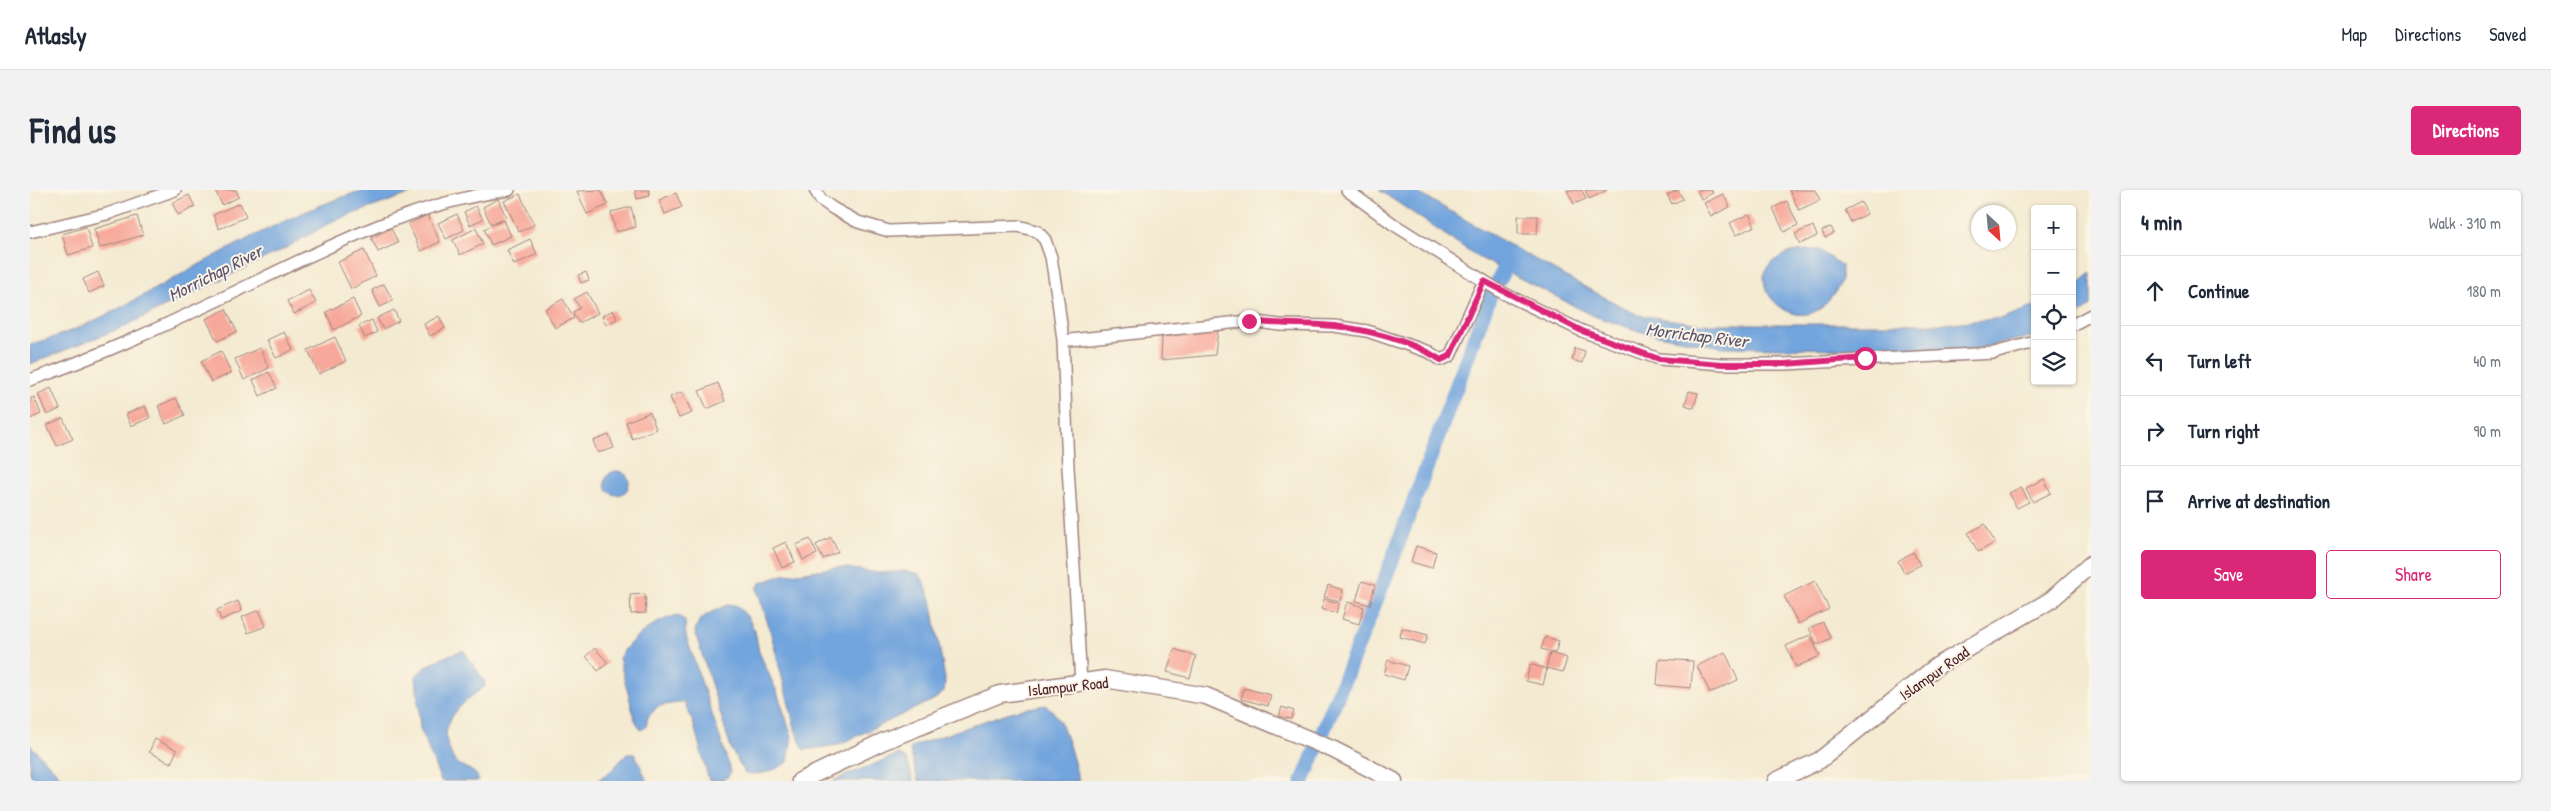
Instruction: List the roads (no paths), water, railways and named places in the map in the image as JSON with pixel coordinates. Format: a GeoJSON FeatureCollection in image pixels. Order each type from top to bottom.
{"type":"FeatureCollection","features":[{"type":"Feature","properties":{"kind":"street"},"geometry":{"type":"LineString","coordinates":[[30,232],[107,214],[175,190]]}},
{"type":"Feature","properties":{"kind":"street"},"geometry":{"type":"LineString","coordinates":[[30,380],[87,360],[234,292],[320,249],[380,225],[440,205],[509,190]]}},
{"type":"Feature","properties":{"kind":"street"},"geometry":{"type":"LineString","coordinates":[[815,190],[821,200],[858,222],[889,232],[1018,226],[1037,231],[1045,240],[1051,257],[1063,340],[1068,467],[1081,683]]}},
{"type":"Feature","properties":{"kind":"street"},"geometry":{"type":"LineString","coordinates":[[1347,190],[1393,224],[1484,281],[1582,331],[1659,359],[1722,364],[1785,364],[1994,353],[2031,343]]}},
{"type":"Feature","properties":{"kind":"street"},"geometry":{"type":"LineString","coordinates":[[1070,340],[1249,321],[1280,325],[1334,326],[1367,332],[1429,352],[1441,360],[1450,356],[1484,281]]}},
{"type":"Feature","properties":{"kind":"street"},"geometry":{"type":"LineString","coordinates":[[2076,323],[2091,315]]}},
{"type":"Feature","properties":{"kind":"street","name":"Islampur Road"},"geometry":{"type":"LineString","coordinates":[[1776,781],[1820,760],[1937,666],[2051,600],[2091,564]]}},
{"type":"Feature","properties":{"kind":"street","name":"Islampur Road"},"geometry":{"type":"LineString","coordinates":[[800,781],[884,741],[1000,694],[1106,679],[1206,696],[1334,750],[1394,781]]}},
{"type":"Feature","properties":{"kind":"water","name":"Morrichap River"},"geometry":{"type":"Polygon","coordinates":[[[364,190],[421,190],[333,221],[284,249],[121,328],[30,364],[30,344],[88,324],[269,229],[316,207],[364,190]]]}},
{"type":"Feature","properties":{"kind":"water","name":"Morrichap River"},"geometry":{"type":"Polygon","coordinates":[[[1379,190],[1413,190],[1566,277],[1638,315],[1702,324],[1940,324],[2003,318],[2031,308],[2031,337],[1966,351],[1722,347],[1642,332],[1594,316],[1478,257],[1379,190]]]}},
{"type":"Feature","properties":{"kind":"water"},"geometry":{"type":"Polygon","coordinates":[[[1803,250],[1820,250],[1842,266],[1841,281],[1838,288],[1818,310],[1806,314],[1795,314],[1784,309],[1768,293],[1764,282],[1767,268],[1777,259],[1789,253],[1803,250]]]}},
{"type":"Feature","properties":{"kind":"water"},"geometry":{"type":"Polygon","coordinates":[[[2091,273],[2091,306],[2076,317],[2076,295],[2076,286],[2091,273]]]}},
{"type":"Feature","properties":{"kind":"water"},"geometry":{"type":"Polygon","coordinates":[[[617,471],[622,472],[628,478],[628,488],[622,494],[617,495],[612,494],[606,488],[605,483],[606,478],[612,472],[617,471]]]}},
{"type":"Feature","properties":{"kind":"water"},"geometry":{"type":"Polygon","coordinates":[[[839,567],[879,573],[906,571],[920,574],[931,599],[945,679],[944,692],[935,699],[838,745],[804,750],[796,732],[770,630],[757,589],[760,583],[783,575],[839,567]]]}},
{"type":"Feature","properties":{"kind":"water"},"geometry":{"type":"Polygon","coordinates":[[[727,605],[736,605],[747,616],[755,631],[759,652],[777,692],[792,736],[788,762],[762,773],[745,773],[732,751],[695,632],[702,618],[727,605]]]}},
{"type":"Feature","properties":{"kind":"water"},"geometry":{"type":"Polygon","coordinates":[[[678,615],[685,621],[686,636],[731,771],[728,777],[723,780],[709,780],[693,722],[684,702],[658,706],[648,717],[646,727],[641,730],[635,720],[619,658],[630,643],[644,631],[660,621],[678,615]]]}},
{"type":"Feature","properties":{"kind":"water"},"geometry":{"type":"Polygon","coordinates":[[[464,651],[484,681],[485,686],[455,712],[450,720],[446,738],[454,759],[476,774],[478,781],[441,781],[420,728],[416,676],[438,660],[464,651]]]}},
{"type":"Feature","properties":{"kind":"water"},"geometry":{"type":"Polygon","coordinates":[[[1045,705],[1052,710],[1063,728],[1079,781],[918,781],[910,750],[913,746],[1013,711],[1045,705]]]}},
{"type":"Feature","properties":{"kind":"water"},"geometry":{"type":"Polygon","coordinates":[[[30,745],[61,777],[67,781],[30,781],[30,745]]]}},
{"type":"Feature","properties":{"kind":"water"},"geometry":{"type":"Polygon","coordinates":[[[627,754],[635,754],[647,781],[597,781],[612,770],[627,754]]]}},
{"type":"Feature","properties":{"kind":"water"},"geometry":{"type":"Polygon","coordinates":[[[899,754],[905,758],[913,781],[832,781],[899,754]]]}},
{"type":"Feature","properties":{"kind":"waterway"},"geometry":{"type":"LineString","coordinates":[[1498,281],[1507,264]]}},
{"type":"Feature","properties":{"kind":"waterway"},"geometry":{"type":"LineString","coordinates":[[1303,781],[1390,566],[1491,293]]}}]}
